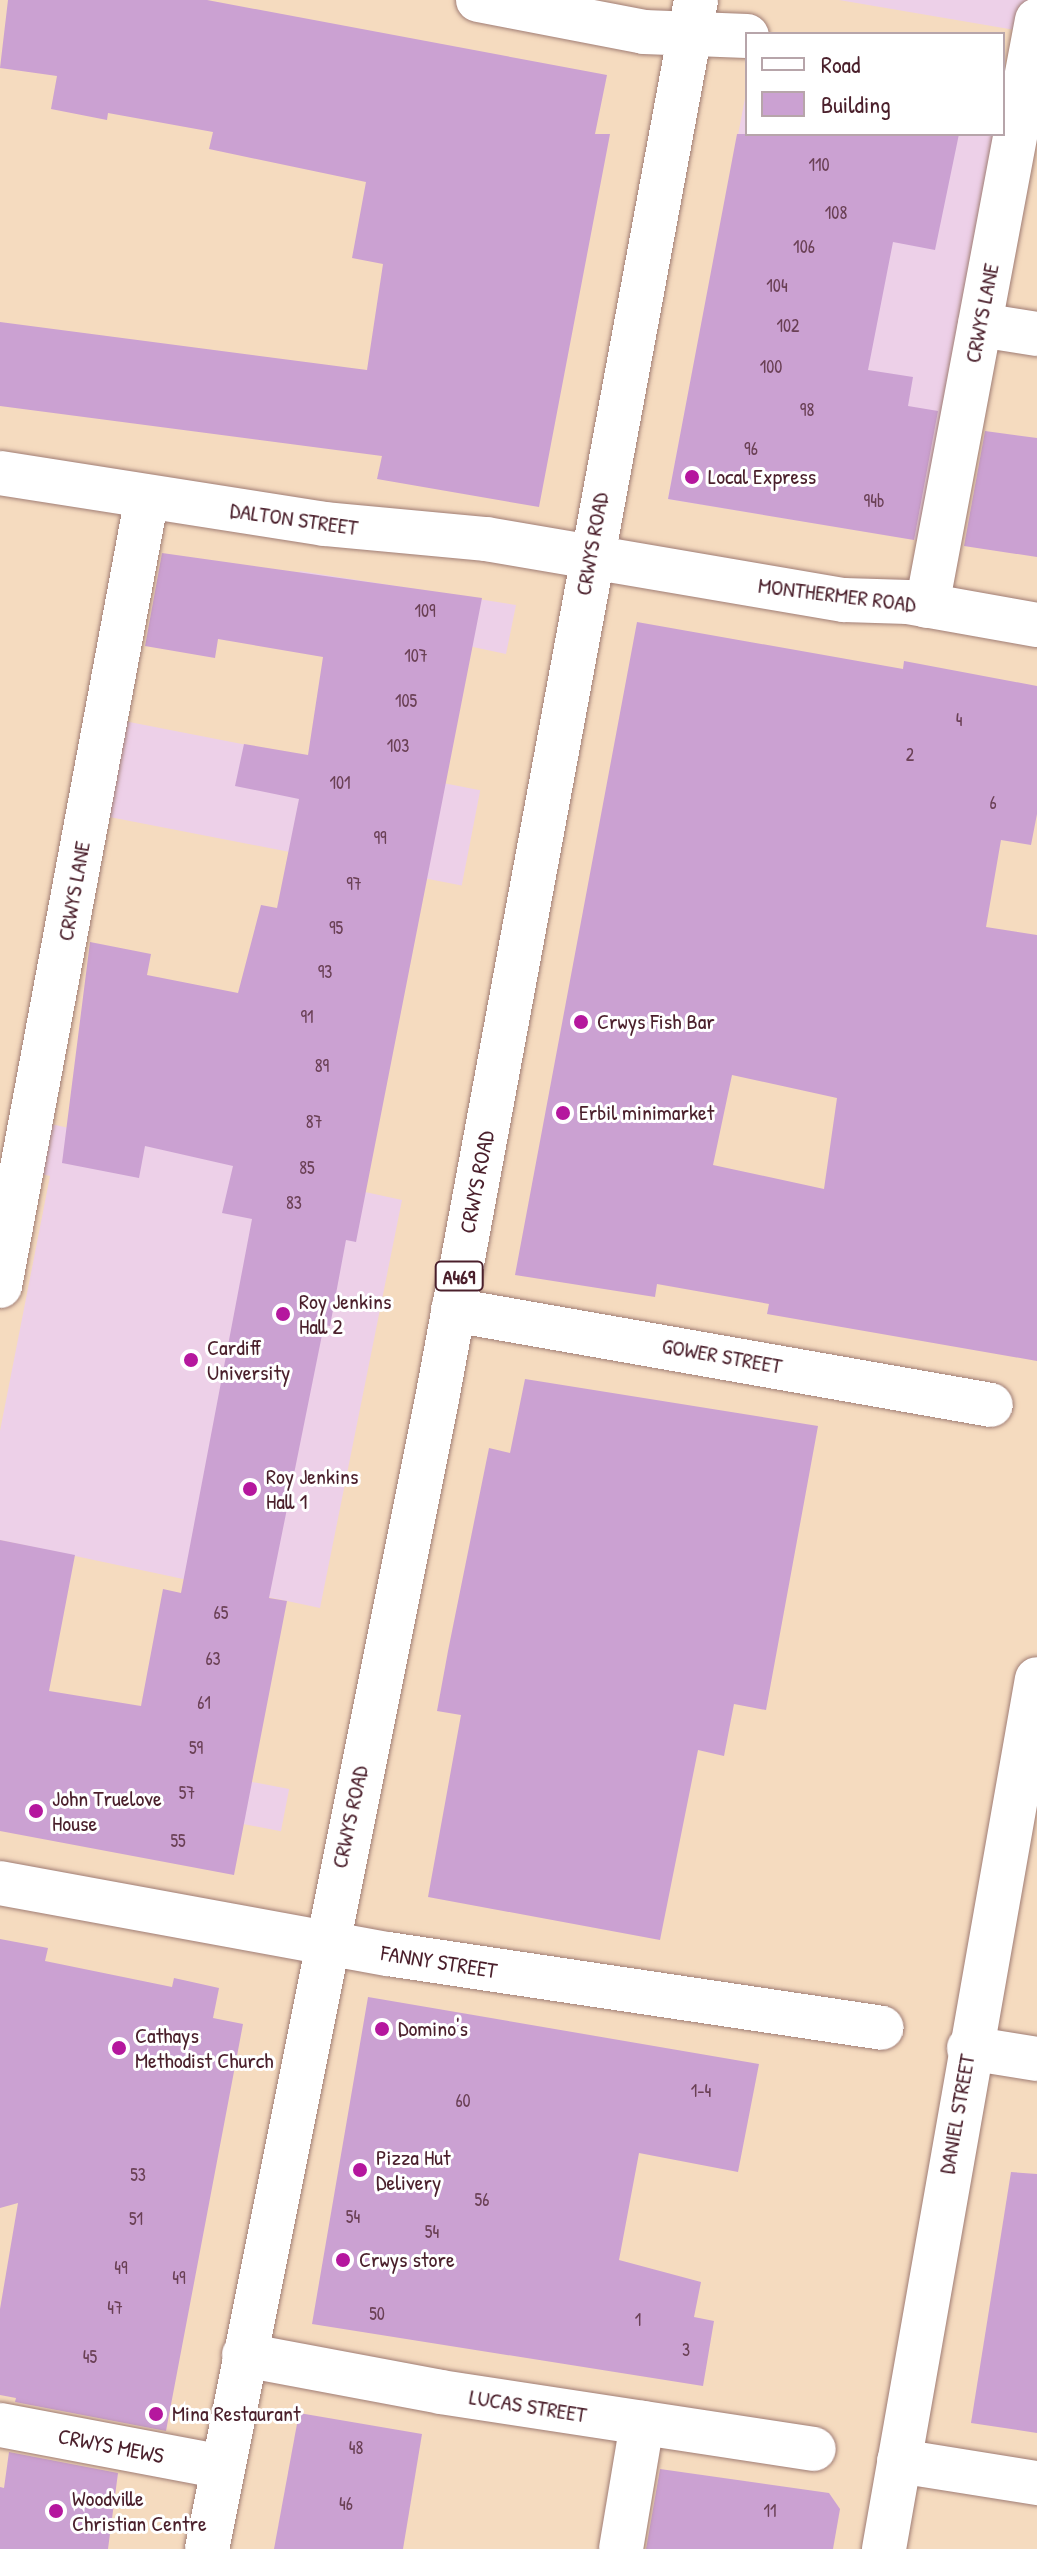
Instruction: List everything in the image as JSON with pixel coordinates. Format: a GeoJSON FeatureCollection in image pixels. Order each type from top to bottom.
{"type":"FeatureCollection","features":[{"type":"Feature","properties":{"kind":"street"},"geometry":{"type":"LineString","coordinates":[[478,0],[644,32],[693,17],[745,35]]}},
{"type":"Feature","properties":{"kind":"street","name":"CRWYS ROAD"},"geometry":{"type":"LineString","coordinates":[[207,2549],[453,1310],[589,558],[693,17]]}},
{"type":"Feature","properties":{"kind":"street","name":"CRWYS LANE"},"geometry":{"type":"LineString","coordinates":[[927,606],[1021,86],[1037,20]]}},
{"type":"Feature","properties":{"kind":"street"},"geometry":{"type":"LineString","coordinates":[[980,325],[1037,334]]}},
{"type":"Feature","properties":{"kind":"street","name":"DALTON STREET"},"geometry":{"type":"LineString","coordinates":[[0,473],[394,533],[473,537],[589,558]]}},
{"type":"Feature","properties":{"kind":"street","name":"CRWYS LANE"},"geometry":{"type":"LineString","coordinates":[[0,1286],[147,497]]}},
{"type":"Feature","properties":{"kind":"street","name":"MONTHERMER ROAD"},"geometry":{"type":"LineString","coordinates":[[589,558],[844,600],[927,606],[1037,625]]}},
{"type":"Feature","properties":{"kind":"street","name":"GOWER STREET"},"geometry":{"type":"LineString","coordinates":[[453,1310],[991,1405]]}},
{"type":"Feature","properties":{"kind":"street","name":"DANIEL STREET"},"geometry":{"type":"LineString","coordinates":[[884,2549],[969,2048],[1037,1679]]}},
{"type":"Feature","properties":{"kind":"street","name":"FANNY STREET"},"geometry":{"type":"LineString","coordinates":[[0,1883],[325,1943],[881,2028]]}},
{"type":"Feature","properties":{"kind":"street"},"geometry":{"type":"LineString","coordinates":[[969,2048],[1037,2059]]}},
{"type":"Feature","properties":{"kind":"street","name":"LUCAS STREET"},"geometry":{"type":"LineString","coordinates":[[244,2355],[814,2449]]}},
{"type":"Feature","properties":{"kind":"street"},"geometry":{"type":"LineString","coordinates":[[621,2549],[642,2423]]}},
{"type":"Feature","properties":{"kind":"street","name":"CRWYS MEWS"},"geometry":{"type":"LineString","coordinates":[[0,2425],[223,2467]]}},
{"type":"Feature","properties":{"kind":"street"},"geometry":{"type":"LineString","coordinates":[[899,2461],[1037,2483]]}},
{"type":"Feature","properties":{"kind":"shaded area"},"geometry":{"type":"Polygon","coordinates":[[[839,0],[1027,0],[1021,31],[839,0]]]}},
{"type":"Feature","properties":{"kind":"shaded area"},"geometry":{"type":"Polygon","coordinates":[[[745,98],[745,136],[1000,136],[924,541],[668,499],[745,98]]]}},
{"type":"Feature","properties":{"kind":"shaded area"},"geometry":{"type":"Polygon","coordinates":[[[300,571],[516,605],[506,654],[294,609],[300,571]]]}},
{"type":"Feature","properties":{"kind":"shaded area"},"geometry":{"type":"Polygon","coordinates":[[[119,720],[480,790],[462,885],[100,815],[119,720]]]}},
{"type":"Feature","properties":{"kind":"shaded area","name":"Cardiff University"},"geometry":{"type":"Polygon","coordinates":[[[46,1123],[402,1200],[320,1608],[0,1540],[0,1431],[50,1176],[32,1172],[46,1123]]]}},
{"type":"Feature","properties":{"kind":"shaded area"},"geometry":{"type":"Polygon","coordinates":[[[83,1749],[289,1789],[281,1831],[75,1791],[83,1749]]]}},
{"type":"Feature","properties":{"kind":"building"},"geometry":{"type":"Polygon","coordinates":[[[8,0],[207,0],[607,75],[595,134],[610,134],[539,507],[377,479],[382,456],[0,406],[0,322],[367,370],[383,264],[352,258],[366,182],[209,149],[213,132],[108,113],[107,120],[51,109],[57,76],[0,68],[8,0]]]}},
{"type":"Feature","properties":{"kind":"building"},"geometry":{"type":"Polygon","coordinates":[[[737,134],[959,136],[935,250],[893,242],[868,370],[913,377],[908,406],[938,411],[914,540],[668,499],[737,134]]]}},
{"type":"Feature","properties":{"kind":"building"},"geometry":{"type":"Polygon","coordinates":[[[985,431],[1037,438],[1037,557],[964,546],[985,431]]]}},
{"type":"Feature","properties":{"kind":"building"},"geometry":{"type":"Polygon","coordinates":[[[162,553],[482,598],[356,1242],[346,1240],[330,1326],[324,1325],[269,1598],[287,1601],[234,1875],[0,1831],[0,1540],[75,1555],[49,1691],[141,1706],[163,1589],[181,1593],[252,1219],[222,1213],[233,1166],[145,1146],[139,1178],[62,1163],[90,942],[151,954],[147,975],[238,993],[261,905],[277,908],[299,799],[235,786],[244,744],[308,755],[323,657],[218,639],[215,658],[145,646],[162,553]]]}},
{"type":"Feature","properties":{"kind":"building"},"geometry":{"type":"Polygon","coordinates":[[[637,622],[903,669],[904,661],[1037,686],[1037,814],[1031,845],[1001,840],[986,927],[1037,935],[1037,1361],[767,1314],[769,1304],[657,1284],[655,1297],[515,1275],[637,622]],[[732,1075],[713,1165],[824,1189],[837,1098],[732,1075]]]}},
{"type":"Feature","properties":{"kind":"building"},"geometry":{"type":"Polygon","coordinates":[[[525,1379],[818,1426],[766,1710],[734,1704],[724,1756],[698,1750],[660,1940],[428,1897],[461,1715],[437,1711],[448,1651],[489,1448],[510,1453],[525,1379]]]}},
{"type":"Feature","properties":{"kind":"building"},"geometry":{"type":"Polygon","coordinates":[[[0,1939],[48,1948],[45,1961],[172,1987],[174,1978],[219,1988],[213,2018],[243,2024],[166,2431],[15,2402],[16,2398],[0,2395],[0,2309],[18,2203],[0,2208],[0,1939]]]}},
{"type":"Feature","properties":{"kind":"building"},"geometry":{"type":"Polygon","coordinates":[[[368,1997],[759,2064],[738,2172],[639,2153],[619,2260],[701,2282],[694,2317],[714,2321],[703,2386],[312,2324],[368,1997]]]}},
{"type":"Feature","properties":{"kind":"building"},"geometry":{"type":"Polygon","coordinates":[[[1011,2172],[1037,2174],[1037,2433],[971,2423],[1011,2172]]]}},
{"type":"Feature","properties":{"kind":"building"},"geometry":{"type":"Polygon","coordinates":[[[299,2413],[422,2434],[403,2549],[274,2549],[299,2413]]]}},
{"type":"Feature","properties":{"kind":"building","name":"Woodville Christian Centre"},"geometry":{"type":"Polygon","coordinates":[[[9,2452],[118,2473],[108,2549],[0,2549],[0,2487],[4,2488],[9,2452]]]}},
{"type":"Feature","properties":{"kind":"building"},"geometry":{"type":"Polygon","coordinates":[[[660,2469],[829,2493],[840,2509],[833,2549],[646,2549],[660,2469]]]}},
{"type":"Feature","properties":{"kind":"place","name":"Local Express"},"geometry":{"type":"Point","coordinates":[692,477]}},
{"type":"Feature","properties":{"kind":"place","name":"Crwys Fish Bar"},"geometry":{"type":"Point","coordinates":[581,1022]}},
{"type":"Feature","properties":{"kind":"place","name":"Erbil minimarket"},"geometry":{"type":"Point","coordinates":[563,1113]}},
{"type":"Feature","properties":{"kind":"place","name":"Roy Jenkins Hall 2"},"geometry":{"type":"Point","coordinates":[283,1314]}},
{"type":"Feature","properties":{"kind":"place","name":"Cardiff University"},"geometry":{"type":"Point","coordinates":[191,1360]}},
{"type":"Feature","properties":{"kind":"place","name":"Roy Jenkins Hall 1"},"geometry":{"type":"Point","coordinates":[250,1489]}},
{"type":"Feature","properties":{"kind":"place","name":"John Truelove House"},"geometry":{"type":"Point","coordinates":[36,1811]}},
{"type":"Feature","properties":{"kind":"place","name":"Domino's"},"geometry":{"type":"Point","coordinates":[382,2029]}},
{"type":"Feature","properties":{"kind":"place","name":"Cathays Methodist Church"},"geometry":{"type":"Point","coordinates":[119,2048]}},
{"type":"Feature","properties":{"kind":"place","name":"Pizza Hut Delivery"},"geometry":{"type":"Point","coordinates":[360,2170]}},
{"type":"Feature","properties":{"kind":"place","name":"Crwys store"},"geometry":{"type":"Point","coordinates":[343,2260]}},
{"type":"Feature","properties":{"kind":"place","name":"Mina Restaurant"},"geometry":{"type":"Point","coordinates":[156,2414]}},
{"type":"Feature","properties":{"kind":"place","name":"Woodville Christian Centre"},"geometry":{"type":"Point","coordinates":[56,2511]}}]}
